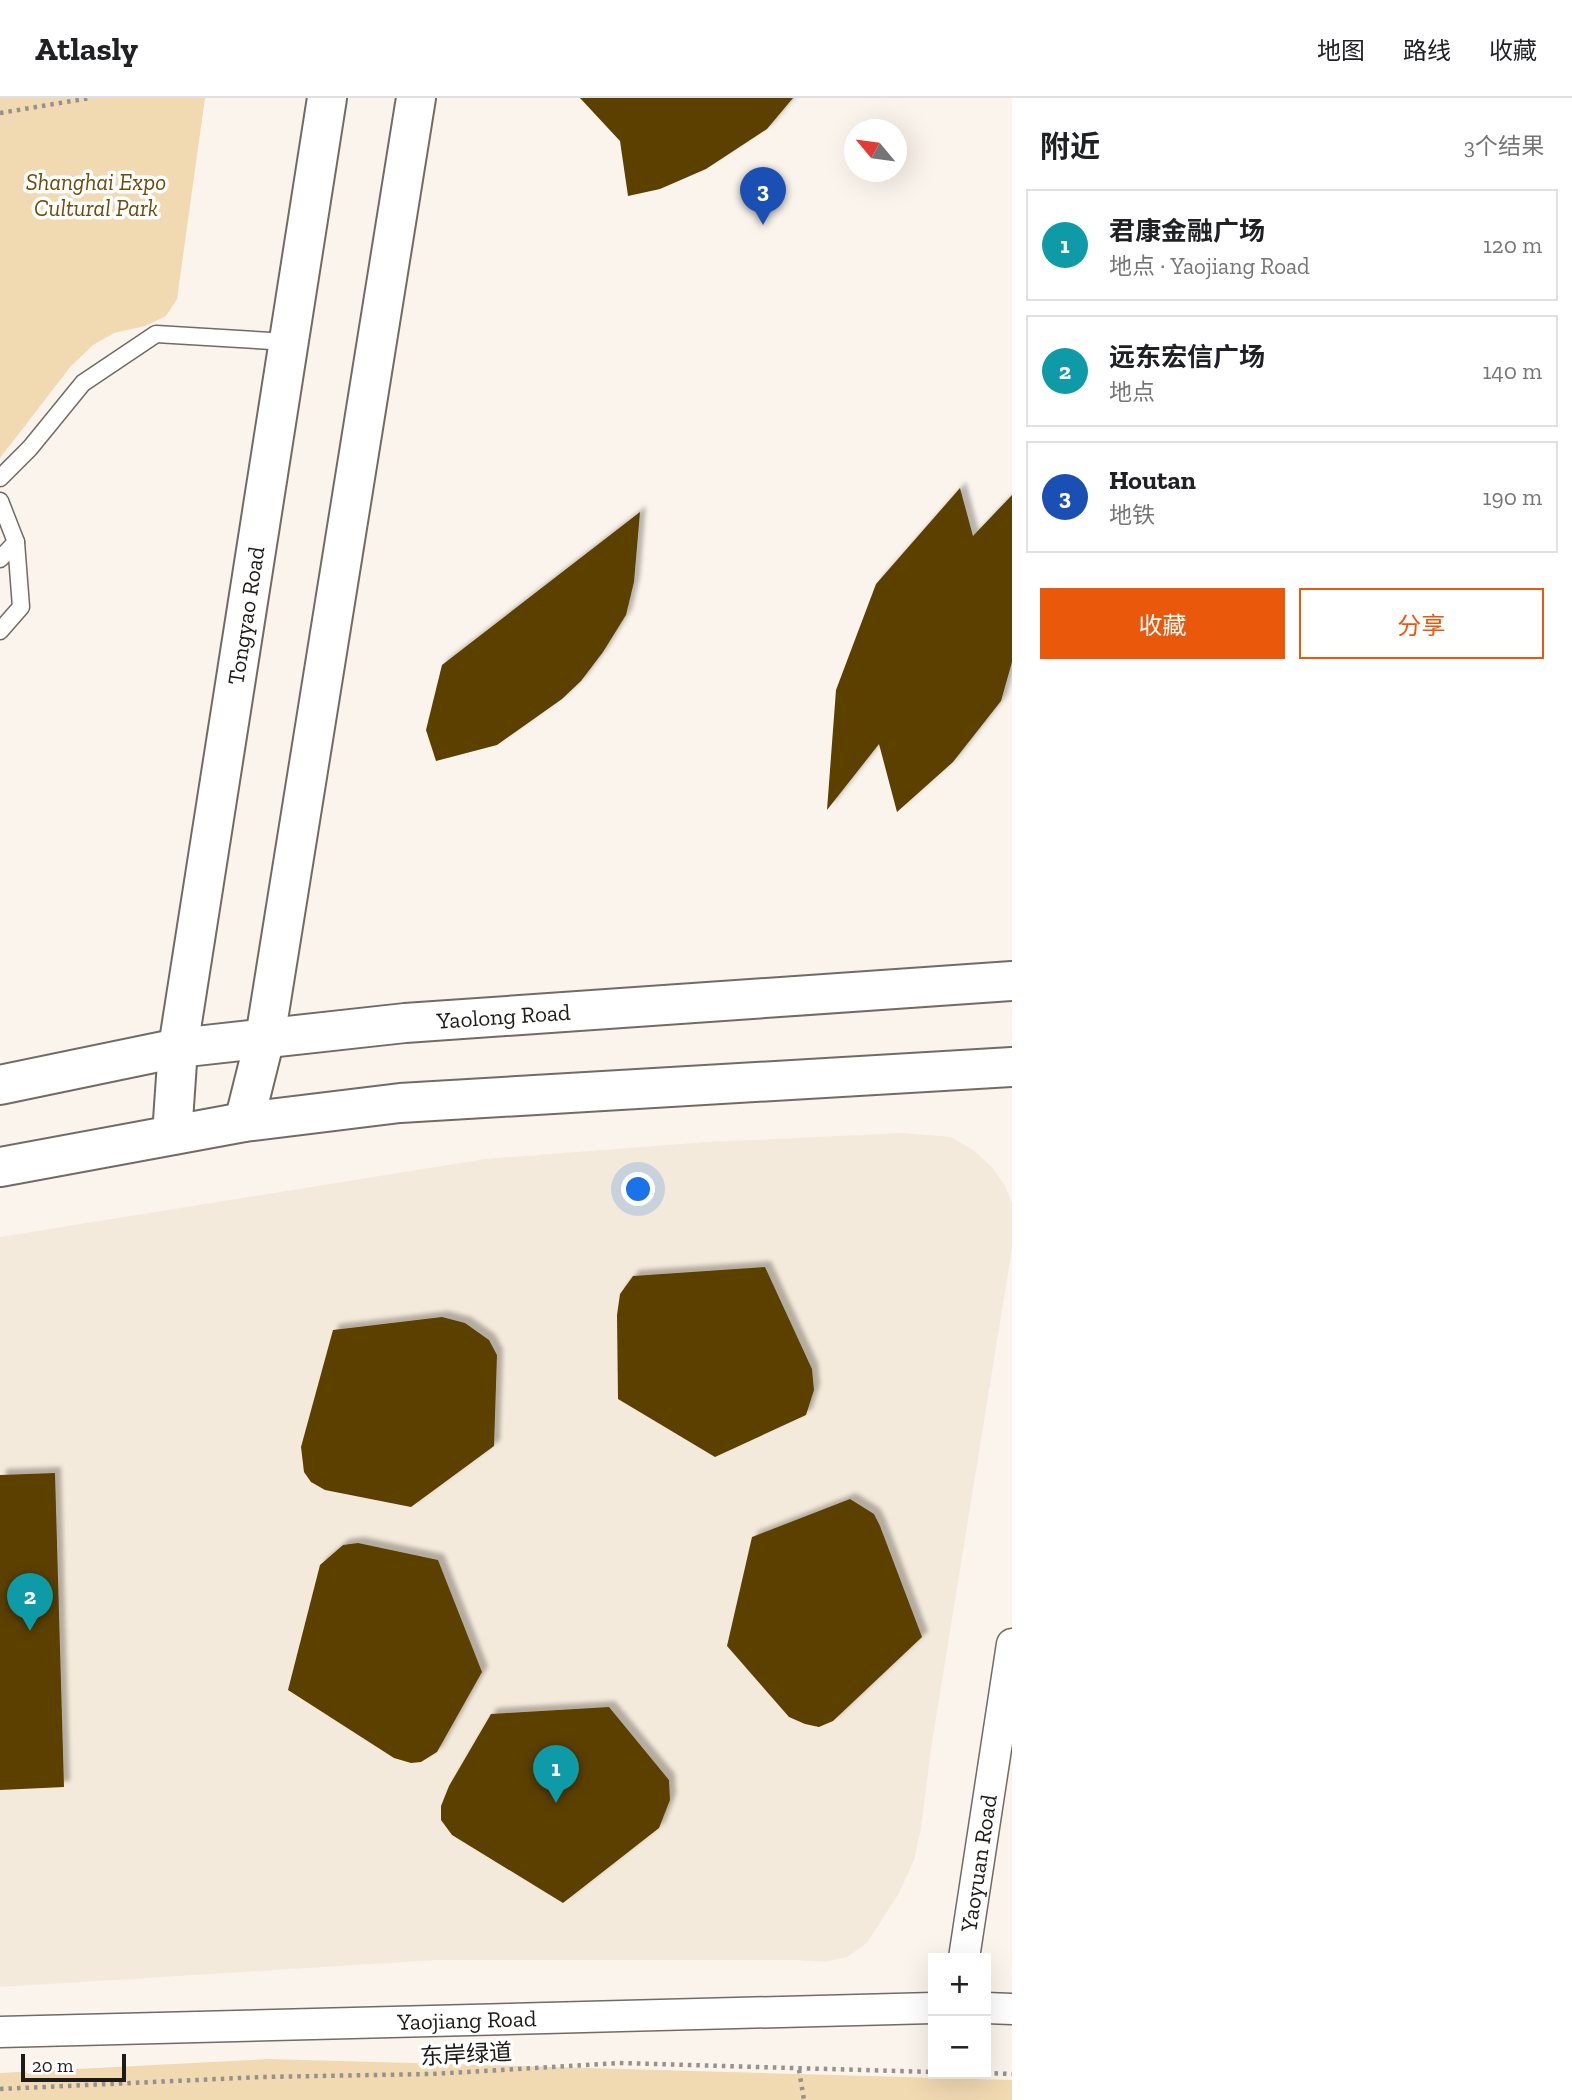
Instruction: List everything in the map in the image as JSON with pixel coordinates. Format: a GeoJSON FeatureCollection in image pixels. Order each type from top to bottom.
{"type":"FeatureCollection","features":[{"type":"Feature","properties":{"kind":"street","name":"Tongyao Road"},"geometry":{"type":"LineString","coordinates":[[172,1135],[178,1048],[327,98]]}},
{"type":"Feature","properties":{"kind":"street"},"geometry":{"type":"LineString","coordinates":[[244,1122],[265,1038],[416,98]]}},
{"type":"Feature","properties":{"kind":"street","name":"Yaolong Road"},"geometry":{"type":"LineString","coordinates":[[0,1085],[178,1048],[405,1023],[1012,981]]}},
{"type":"Feature","properties":{"kind":"street"},"geometry":{"type":"LineString","coordinates":[[0,1167],[244,1122],[400,1103],[1012,1067]]}},
{"type":"Feature","properties":{"kind":"street","name":"Yaoyuan Road"},"geometry":{"type":"LineString","coordinates":[[965,1953],[1012,1644]]}},
{"type":"Feature","properties":{"kind":"street","name":"Yaojiang Road"},"geometry":{"type":"LineString","coordinates":[[0,2032],[928,2008]]}},
{"type":"Feature","properties":{"kind":"street"},"geometry":{"type":"LineString","coordinates":[[991,2008],[1012,2009]]}},
{"type":"Feature","properties":{"kind":"lane"},"geometry":{"type":"LineString","coordinates":[[0,478],[30,448],[83,383],[156,334],[289,342]]}},
{"type":"Feature","properties":{"kind":"lane"},"geometry":{"type":"LineString","coordinates":[[0,501],[16,542],[21,607],[0,631]]}},
{"type":"Feature","properties":{"kind":"lane"},"geometry":{"type":"LineString","coordinates":[[0,558],[16,542]]}},
{"type":"Feature","properties":{"kind":"path"},"geometry":{"type":"LineString","coordinates":[[0,113],[90,98]]}},
{"type":"Feature","properties":{"kind":"path","name":"东岸绿道"},"geometry":{"type":"LineString","coordinates":[[0,2089],[262,2077],[431,2074],[619,2063],[928,2072]]}},
{"type":"Feature","properties":{"kind":"path"},"geometry":{"type":"LineString","coordinates":[[799,2069],[804,2100]]}},
{"type":"Feature","properties":{"kind":"path"},"geometry":{"type":"LineString","coordinates":[[991,2073],[1012,2074]]}},
{"type":"Feature","properties":{"kind":"shaded area"},"geometry":{"type":"Polygon","coordinates":[[[904,1133],[951,1137],[973,1150],[992,1167],[1005,1186],[1012,1203],[1012,1248],[931,1749],[921,1828],[914,1860],[899,1893],[867,1943],[847,1957],[825,1962],[438,1960],[0,1987],[0,1237],[485,1159],[707,1142],[904,1133]]]}},
{"type":"Feature","properties":{"kind":"green space","name":"Shanghai Expo Cultural Park"},"geometry":{"type":"Polygon","coordinates":[[[0,98],[205,98],[177,299],[166,316],[145,326],[114,333],[93,345],[71,366],[0,458],[0,98]]]}},
{"type":"Feature","properties":{"kind":"green space"},"geometry":{"type":"Polygon","coordinates":[[[268,2059],[1012,2080],[1012,2100],[0,2100],[0,2073],[268,2059]]]}},
{"type":"Feature","properties":{"kind":"building"},"geometry":{"type":"Polygon","coordinates":[[[580,98],[793,98],[767,129],[706,169],[660,189],[628,196],[620,141],[580,98]]]}},
{"type":"Feature","properties":{"kind":"building"},"geometry":{"type":"Polygon","coordinates":[[[960,488],[973,536],[1012,495],[1012,662],[1001,701],[953,762],[897,812],[879,744],[827,810],[836,690],[876,584],[960,488]]]}},
{"type":"Feature","properties":{"kind":"building"},"geometry":{"type":"Polygon","coordinates":[[[640,512],[634,582],[626,615],[581,681],[562,699],[497,745],[436,761],[426,730],[442,665],[640,512]]]}},
{"type":"Feature","properties":{"kind":"building"},"geometry":{"type":"Polygon","coordinates":[[[765,1267],[812,1369],[814,1390],[806,1415],[715,1457],[618,1399],[617,1315],[620,1294],[633,1276],[765,1267]]]}},
{"type":"Feature","properties":{"kind":"building"},"geometry":{"type":"Polygon","coordinates":[[[442,1317],[465,1323],[489,1340],[497,1355],[494,1446],[411,1507],[325,1490],[311,1482],[304,1472],[301,1447],[333,1330],[442,1317]]]}},
{"type":"Feature","properties":{"kind":"building"},"geometry":{"type":"Polygon","coordinates":[[[55,1473],[64,1787],[0,1790],[0,1475],[55,1473]]]}},
{"type":"Feature","properties":{"kind":"building"},"geometry":{"type":"Polygon","coordinates":[[[850,1499],[874,1514],[922,1637],[833,1721],[819,1727],[789,1717],[727,1646],[752,1537],[850,1499]]]}},
{"type":"Feature","properties":{"kind":"building"},"geometry":{"type":"Polygon","coordinates":[[[358,1543],[438,1560],[482,1672],[437,1752],[421,1762],[411,1763],[394,1758],[288,1690],[320,1565],[343,1545],[358,1543]]]}},
{"type":"Feature","properties":{"kind":"building"},"geometry":{"type":"Polygon","coordinates":[[[609,1707],[669,1780],[670,1800],[659,1828],[563,1903],[452,1835],[441,1820],[441,1806],[449,1786],[491,1714],[609,1707]]]}},
{"type":"Feature","properties":{"kind":"place","name":"Houtan"},"geometry":{"type":"Point","coordinates":[763,225]}},
{"type":"Feature","properties":{"kind":"place","name":"远东宏信广场"},"geometry":{"type":"Point","coordinates":[30,1631]}},
{"type":"Feature","properties":{"kind":"place","name":"君康金融广场"},"geometry":{"type":"Point","coordinates":[556,1803]}}]}
